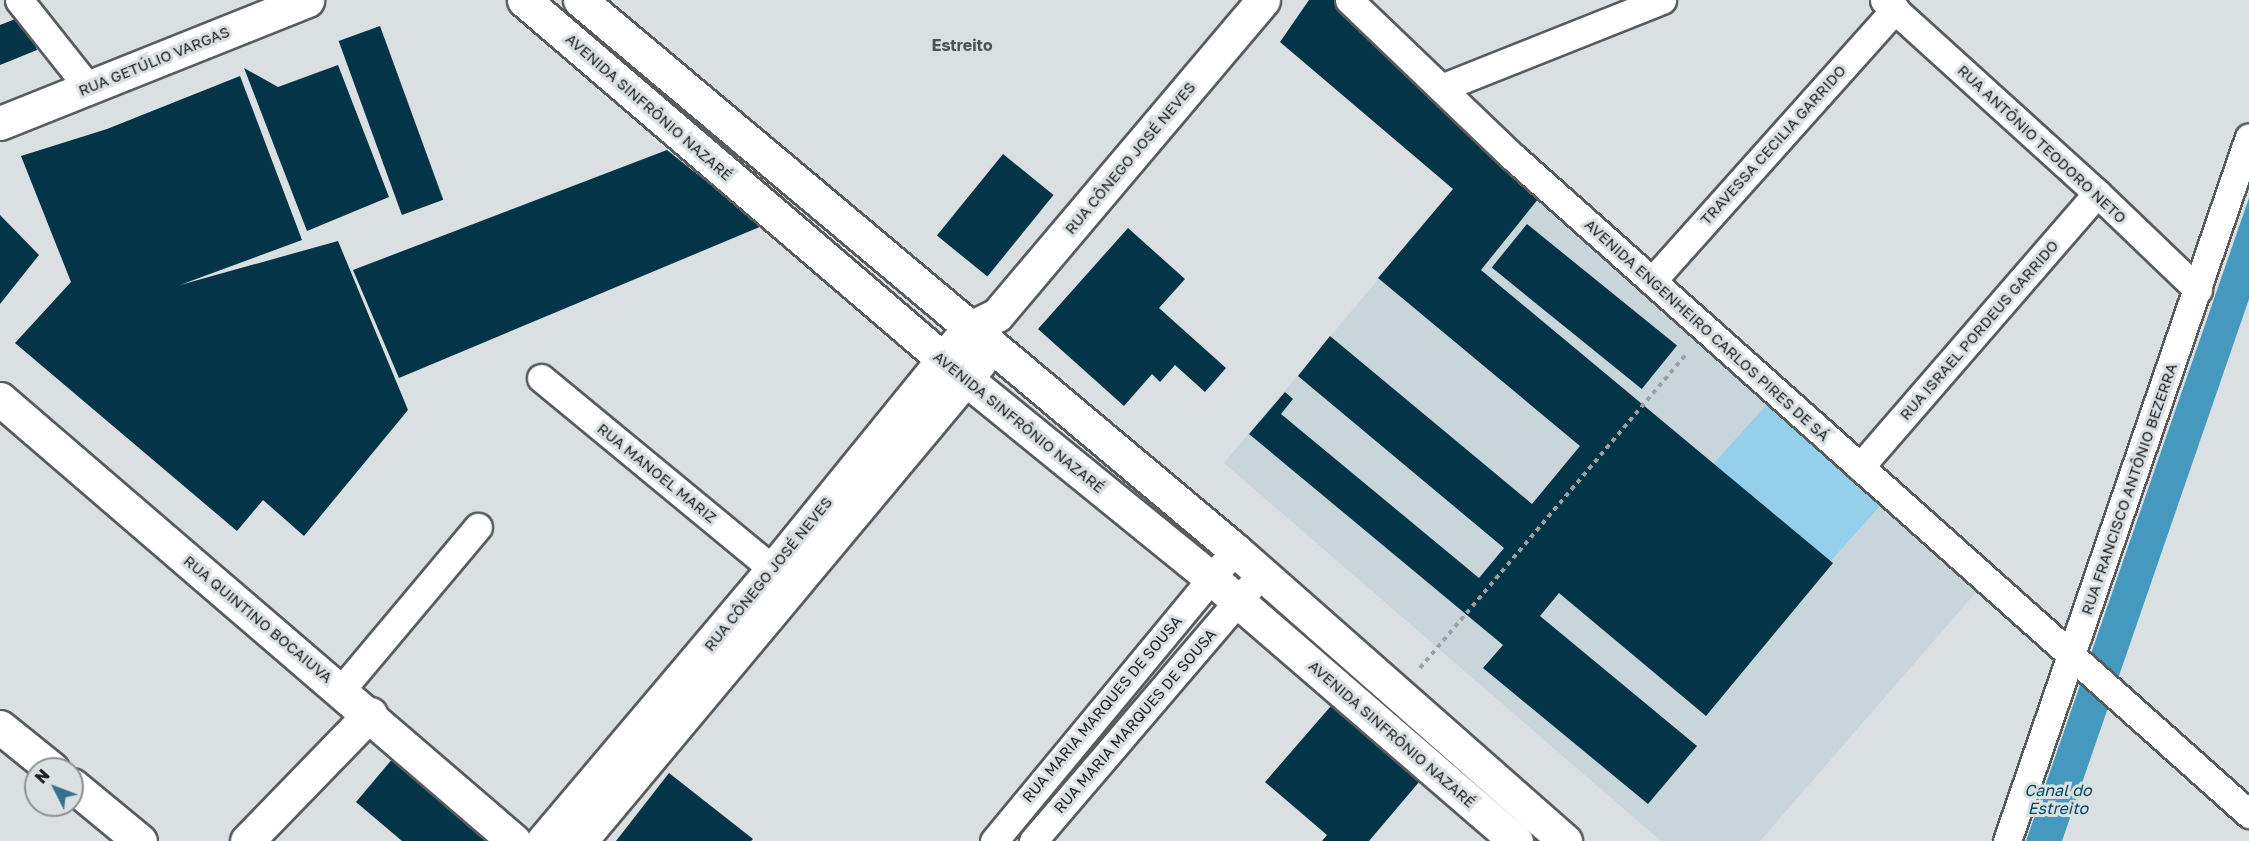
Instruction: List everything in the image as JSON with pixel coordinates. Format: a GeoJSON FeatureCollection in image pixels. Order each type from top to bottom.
{"type":"FeatureCollection","features":[{"type":"Feature","properties":{"kind":"street"},"geometry":{"type":"LineString","coordinates":[[19,0],[88,87]]}},
{"type":"Feature","properties":{"kind":"street","name":"RUA GETÚLIO VARGAS"},"geometry":{"type":"LineString","coordinates":[[0,123],[307,0]]}},
{"type":"Feature","properties":{"kind":"street","name":"AVENIDA SINFRÔNIO NAZARÉ"},"geometry":{"type":"LineString","coordinates":[[524,0],[954,369],[1211,578],[1516,841]]}},
{"type":"Feature","properties":{"kind":"street"},"geometry":{"type":"LineString","coordinates":[[580,0],[979,339],[1235,550],[1260,575],[1565,841]]}},
{"type":"Feature","properties":{"kind":"street","name":"RUA CÔNEGO JOSÉ NEVES"},"geometry":{"type":"LineString","coordinates":[[543,841],[697,682],[997,315],[1263,0]]}},
{"type":"Feature","properties":{"kind":"street","name":"AVENIDA ENGENHEIRO CARLOS PIRES DE SÁ"},"geometry":{"type":"LineString","coordinates":[[1349,0],[1441,88],[1652,281],[2078,662],[2138,711],[2249,814]]}},
{"type":"Feature","properties":{"kind":"street"},"geometry":{"type":"LineString","coordinates":[[1441,88],[1662,0]]}},
{"type":"Feature","properties":{"kind":"street","name":"RUA ANTÔNIO TEODORO NETO"},"geometry":{"type":"LineString","coordinates":[[1889,5],[2097,193],[2198,290]]}},
{"type":"Feature","properties":{"kind":"street","name":"TRAVESSA CECILIA GARRIDO"},"geometry":{"type":"LineString","coordinates":[[1652,281],[1889,5]]}},
{"type":"Feature","properties":{"kind":"street"},"geometry":{"type":"LineString","coordinates":[[667,123],[692,94]]}},
{"type":"Feature","properties":{"kind":"street","name":"RUA FRANCISCO ANTÔNIO BEZERRA"},"geometry":{"type":"LineString","coordinates":[[2007,841],[2078,662],[2249,137]]}},
{"type":"Feature","properties":{"kind":"street","name":"RUA ISRAEL PORDEUS GARRIDO"},"geometry":{"type":"LineString","coordinates":[[1860,467],[2097,193]]}},
{"type":"Feature","properties":{"kind":"street","name":"RUA CÔNEGO JOSÉ NEVES"},"geometry":{"type":"LineString","coordinates":[[580,841],[697,682],[774,569],[954,369]]}},
{"type":"Feature","properties":{"kind":"street","name":"RUA MANOEL MARIZ"},"geometry":{"type":"LineString","coordinates":[[541,378],[774,569]]}},
{"type":"Feature","properties":{"kind":"street","name":"RUA QUINTINO BOCAIUVA"},"geometry":{"type":"LineString","coordinates":[[0,399],[370,714],[514,841]]}},
{"type":"Feature","properties":{"kind":"street"},"geometry":{"type":"LineString","coordinates":[[341,690],[478,526]]}},
{"type":"Feature","properties":{"kind":"street","name":"RUA MARIA MARQUES DE SOUSA"},"geometry":{"type":"LineString","coordinates":[[994,841],[1235,550]]}},
{"type":"Feature","properties":{"kind":"street","name":"RUA MARIA MARQUES DE SOUSA"},"geometry":{"type":"LineString","coordinates":[[1045,837],[1260,575]]}},
{"type":"Feature","properties":{"kind":"street"},"geometry":{"type":"LineString","coordinates":[[247,841],[370,714]]}},
{"type":"Feature","properties":{"kind":"street"},"geometry":{"type":"LineString","coordinates":[[0,728],[37,757]]}},
{"type":"Feature","properties":{"kind":"street"},"geometry":{"type":"LineString","coordinates":[[84,795],[135,836]]}},
{"type":"Feature","properties":{"kind":"street"},"geometry":{"type":"LineString","coordinates":[[1020,809],[1045,837]]}},
{"type":"Feature","properties":{"kind":"path"},"geometry":{"type":"LineString","coordinates":[[1398,694],[1707,330]]}},
{"type":"Feature","properties":{"kind":"shaded area"},"geometry":{"type":"Polygon","coordinates":[[[1485,152],[1984,583],[1760,841],[1661,841],[1224,463],[1485,152]]]}},
{"type":"Feature","properties":{"kind":"shaded area"},"geometry":{"type":"Polygon","coordinates":[[[1770,401],[1883,503],[1826,566],[1713,464],[1770,401]]]}},
{"type":"Feature","properties":{"kind":"water","name":"Canal do Estreito"},"geometry":{"type":"Polygon","coordinates":[[[2249,198],[2249,299],[2062,841],[2026,841],[2249,198]]]}},
{"type":"Feature","properties":{"kind":"building"},"geometry":{"type":"Polygon","coordinates":[[[1309,0],[1341,0],[1485,152],[1539,198],[1481,270],[1833,563],[1706,716],[1559,593],[1540,616],[1697,746],[1648,804],[1483,668],[1503,645],[1249,434],[1285,392],[1293,399],[1281,414],[1479,578],[1504,548],[1298,376],[1330,336],[1532,504],[1580,446],[1378,278],[1453,189],[1280,42],[1309,0]]]}},
{"type":"Feature","properties":{"kind":"building"},"geometry":{"type":"Polygon","coordinates":[[[23,16],[37,50],[0,65],[0,25],[23,16]]]}},
{"type":"Feature","properties":{"kind":"building"},"geometry":{"type":"Polygon","coordinates":[[[380,26],[443,200],[402,215],[339,41],[380,26]]]}},
{"type":"Feature","properties":{"kind":"building"},"geometry":{"type":"Polygon","coordinates":[[[338,65],[389,197],[307,231],[244,68],[278,87],[338,65]]]}},
{"type":"Feature","properties":{"kind":"building"},"geometry":{"type":"Polygon","coordinates":[[[240,76],[302,240],[180,285],[338,241],[408,410],[304,536],[263,500],[237,531],[15,343],[71,282],[21,156],[107,129],[240,76]]]}},
{"type":"Feature","properties":{"kind":"building"},"geometry":{"type":"Polygon","coordinates":[[[667,150],[762,226],[399,378],[353,270],[667,150]]]}},
{"type":"Feature","properties":{"kind":"building"},"geometry":{"type":"Polygon","coordinates":[[[1003,154],[1054,195],[987,277],[937,236],[1003,154]]]}},
{"type":"Feature","properties":{"kind":"building"},"geometry":{"type":"Polygon","coordinates":[[[0,215],[39,255],[0,304],[0,215]]]}},
{"type":"Feature","properties":{"kind":"building"},"geometry":{"type":"Polygon","coordinates":[[[1527,224],[1677,345],[1642,389],[1492,268],[1527,224]]]}},
{"type":"Feature","properties":{"kind":"building"},"geometry":{"type":"Polygon","coordinates":[[[1128,228],[1185,279],[1159,308],[1226,368],[1205,392],[1175,365],[1160,382],[1152,374],[1124,406],[1038,329],[1128,228]]]}},
{"type":"Feature","properties":{"kind":"building"},"geometry":{"type":"Polygon","coordinates":[[[1337,699],[1425,775],[1369,841],[1322,841],[1327,835],[1265,782],[1337,699]]]}},
{"type":"Feature","properties":{"kind":"building"},"geometry":{"type":"Polygon","coordinates":[[[394,757],[492,841],[402,841],[356,802],[394,757]]]}},
{"type":"Feature","properties":{"kind":"building"},"geometry":{"type":"Polygon","coordinates":[[[669,773],[753,839],[751,841],[616,841],[669,773]]]}},
{"type":"Feature","properties":{"kind":"district","name":"Estreito"},"geometry":{"type":"Point","coordinates":[962,45]}}]}
